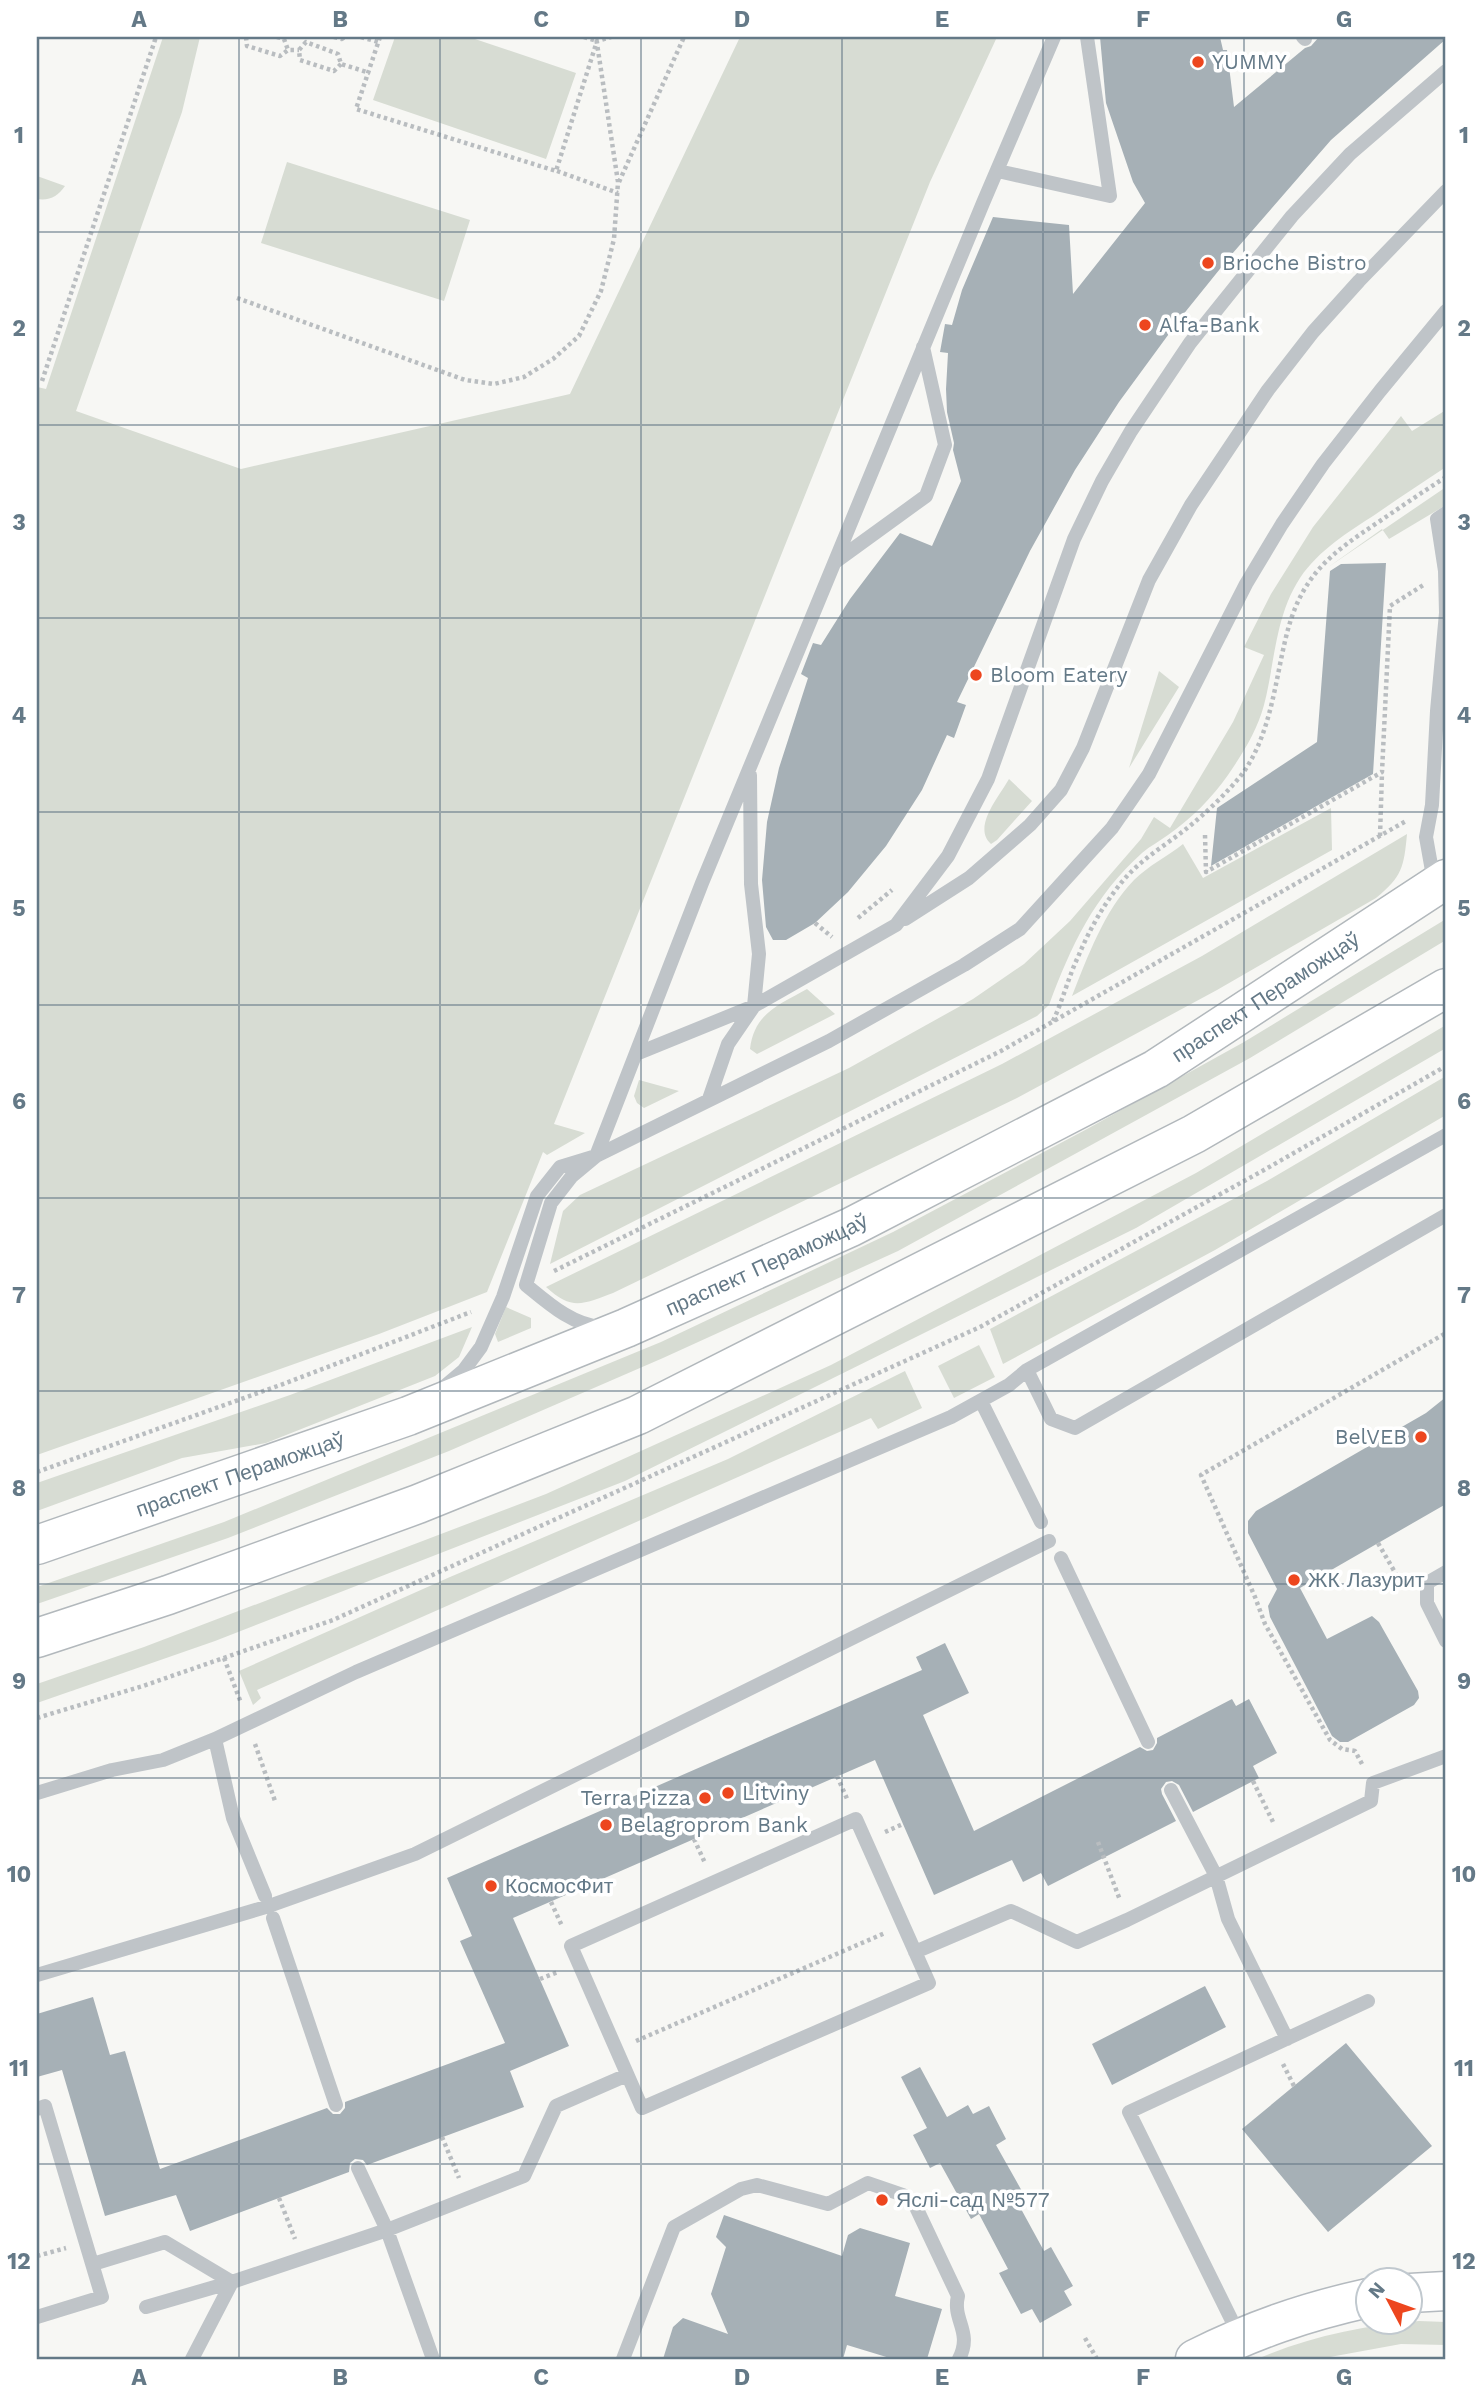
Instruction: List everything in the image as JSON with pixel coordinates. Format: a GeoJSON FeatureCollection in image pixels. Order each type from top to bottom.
{"type":"FeatureCollection","features":[{"type":"Feature","properties":{"kind":"main road","name":"праспект Пераможцаў"},"geometry":{"type":"LineString","coordinates":[[37,1545],[408,1416],[625,1328],[851,1227],[1156,1069],[1441,883]]}},
{"type":"Feature","properties":{"kind":"main road"},"geometry":{"type":"LineString","coordinates":[[37,1638],[168,1595],[418,1504],[638,1415],[1194,1134],[1446,988]]}},
{"type":"Feature","properties":{"kind":"main road"},"geometry":{"type":"LineString","coordinates":[[1424,2292],[1446,2291]]}},
{"type":"Feature","properties":{"kind":"main road"},"geometry":{"type":"LineString","coordinates":[[1195,2359],[1240,2337],[1320,2309],[1354,2301]]}},
{"type":"Feature","properties":{"kind":"lane"},"geometry":{"type":"LineString","coordinates":[[625,1328],[588,1326],[557,1310],[526,1285],[551,1203],[572,1176],[596,1156],[750,767],[1054,37]]}},
{"type":"Feature","properties":{"kind":"lane"},"geometry":{"type":"LineString","coordinates":[[998,171],[1110,196],[1087,37]]}},
{"type":"Feature","properties":{"kind":"lane"},"geometry":{"type":"LineString","coordinates":[[896,925],[948,856],[988,779],[1074,539],[1102,481],[1152,398],[1190,343],[1292,216],[1350,154],[1446,71]]}},
{"type":"Feature","properties":{"kind":"lane"},"geometry":{"type":"LineString","coordinates":[[636,1054],[754,1006],[896,925],[969,878],[1030,825],[1061,790],[1083,748],[1149,580],[1191,505],[1268,390],[1312,332],[1446,191]]}},
{"type":"Feature","properties":{"kind":"lane"},"geometry":{"type":"LineString","coordinates":[[408,1416],[464,1370],[481,1347],[503,1297],[537,1196],[560,1167],[596,1156],[829,1041],[964,965],[1020,929],[1112,828],[1149,775],[1246,584],[1282,524],[1323,464],[1446,312]]}},
{"type":"Feature","properties":{"kind":"lane"},"geometry":{"type":"LineString","coordinates":[[835,562],[926,496],[945,445],[923,347]]}},
{"type":"Feature","properties":{"kind":"lane"},"geometry":{"type":"LineString","coordinates":[[1441,883],[1426,836],[1432,805],[1441,709],[1446,613],[1445,571],[1437,519],[1446,513]]}},
{"type":"Feature","properties":{"kind":"lane"},"geometry":{"type":"LineString","coordinates":[[709,1099],[728,1044],[754,1006],[759,954],[751,884],[750,767]]}},
{"type":"Feature","properties":{"kind":"lane"},"geometry":{"type":"LineString","coordinates":[[37,1793],[111,1770],[149,1764],[215,1739],[356,1672],[951,1418],[1009,1385],[1027,1370],[1446,1135]]}},
{"type":"Feature","properties":{"kind":"lane"},"geometry":{"type":"LineString","coordinates":[[1027,1370],[1051,1419],[1075,1428],[1446,1215]]}},
{"type":"Feature","properties":{"kind":"lane"},"geometry":{"type":"LineString","coordinates":[[981,1401],[1041,1522]]}},
{"type":"Feature","properties":{"kind":"lane"},"geometry":{"type":"LineString","coordinates":[[37,1975],[269,1906],[415,1854],[1049,1541]]}},
{"type":"Feature","properties":{"kind":"lane"},"geometry":{"type":"LineString","coordinates":[[1061,1558],[1149,1742]]}},
{"type":"Feature","properties":{"kind":"lane"},"geometry":{"type":"LineString","coordinates":[[1446,1572],[1427,1583],[1427,1603],[1446,1641]]}},
{"type":"Feature","properties":{"kind":"lane"},"geometry":{"type":"LineString","coordinates":[[215,1739],[233,1818],[265,1896]]}},
{"type":"Feature","properties":{"kind":"lane"},"geometry":{"type":"LineString","coordinates":[[915,1952],[1011,1911],[1077,1942],[1128,1920],[1371,1801],[1373,1783],[1446,1756]]}},
{"type":"Feature","properties":{"kind":"lane"},"geometry":{"type":"LineString","coordinates":[[1171,1790],[1216,1876],[1228,1919],[1287,2039]]}},
{"type":"Feature","properties":{"kind":"lane"},"geometry":{"type":"LineString","coordinates":[[856,1819],[915,1952],[929,1983],[642,2108],[571,1947],[856,1819]]}},
{"type":"Feature","properties":{"kind":"lane"},"geometry":{"type":"LineString","coordinates":[[273,1918],[336,2105]]}},
{"type":"Feature","properties":{"kind":"lane"},"geometry":{"type":"LineString","coordinates":[[1240,2337],[1129,2112],[1368,2001]]}},
{"type":"Feature","properties":{"kind":"lane"},"geometry":{"type":"LineString","coordinates":[[146,2307],[232,2282],[387,2230],[524,2176],[555,2106],[627,2075]]}},
{"type":"Feature","properties":{"kind":"lane"},"geometry":{"type":"LineString","coordinates":[[37,2109],[45,2106],[102,2297],[37,2317]]}},
{"type":"Feature","properties":{"kind":"lane"},"geometry":{"type":"LineString","coordinates":[[358,2168],[387,2230],[433,2359]]}},
{"type":"Feature","properties":{"kind":"lane"},"geometry":{"type":"LineString","coordinates":[[623,2359],[674,2227],[741,2189],[757,2185],[828,2204],[868,2183],[903,2195],[915,2205],[958,2296],[957,2312],[965,2332],[965,2345],[960,2359]]}},
{"type":"Feature","properties":{"kind":"lane"},"geometry":{"type":"LineString","coordinates":[[93,2264],[165,2242],[232,2282]]}},
{"type":"Feature","properties":{"kind":"lane"},"geometry":{"type":"LineString","coordinates":[[192,2359],[232,2282]]}},
{"type":"Feature","properties":{"kind":"path"},"geometry":{"type":"LineString","coordinates":[[42,381],[156,37]]}},
{"type":"Feature","properties":{"kind":"path"},"geometry":{"type":"LineString","coordinates":[[246,37],[247,46],[280,56],[288,50],[299,50]]}},
{"type":"Feature","properties":{"kind":"path"},"geometry":{"type":"LineString","coordinates":[[277,37],[284,39],[288,50]]}},
{"type":"Feature","properties":{"kind":"path"},"geometry":{"type":"LineString","coordinates":[[334,37],[345,37]]}},
{"type":"Feature","properties":{"kind":"path"},"geometry":{"type":"LineString","coordinates":[[361,37],[379,40],[370,74],[356,109],[618,193]]}},
{"type":"Feature","properties":{"kind":"path"},"geometry":{"type":"LineString","coordinates":[[584,37],[611,37]]}},
{"type":"Feature","properties":{"kind":"path"},"geometry":{"type":"LineString","coordinates":[[618,182],[684,37]]}},
{"type":"Feature","properties":{"kind":"path"},"geometry":{"type":"LineString","coordinates":[[556,171],[597,39]]}},
{"type":"Feature","properties":{"kind":"path"},"geometry":{"type":"LineString","coordinates":[[237,298],[465,380],[494,384],[524,377],[553,359],[579,335],[601,291],[614,239],[618,182],[597,39]]}},
{"type":"Feature","properties":{"kind":"path"},"geometry":{"type":"LineString","coordinates":[[306,42],[338,54],[341,64],[334,71],[300,60],[299,50],[306,42]]}},
{"type":"Feature","properties":{"kind":"path"},"geometry":{"type":"LineString","coordinates":[[341,64],[370,74]]}},
{"type":"Feature","properties":{"kind":"path"},"geometry":{"type":"LineString","coordinates":[[1053,1022],[1077,958],[1113,894],[1129,874],[1188,828],[1243,772],[1266,724],[1294,608],[1306,585],[1335,551],[1446,477]]}},
{"type":"Feature","properties":{"kind":"path"},"geometry":{"type":"LineString","coordinates":[[1380,836],[1390,606],[1445,571]]}},
{"type":"Feature","properties":{"kind":"path"},"geometry":{"type":"LineString","coordinates":[[1205,835],[1206,872],[1382,772]]}},
{"type":"Feature","properties":{"kind":"path"},"geometry":{"type":"LineString","coordinates":[[542,1277],[1001,1051],[1432,805]]}},
{"type":"Feature","properties":{"kind":"path"},"geometry":{"type":"LineString","coordinates":[[815,923],[834,938]]}},
{"type":"Feature","properties":{"kind":"path"},"geometry":{"type":"LineString","coordinates":[[37,1718],[155,1682],[333,1620],[968,1332],[1264,1170],[1446,1066]]}},
{"type":"Feature","properties":{"kind":"path"},"geometry":{"type":"LineString","coordinates":[[37,1472],[274,1388],[481,1308]]}},
{"type":"Feature","properties":{"kind":"path"},"geometry":{"type":"LineString","coordinates":[[1373,1783],[1356,1751],[1342,1749],[1330,1740],[1265,1624],[1201,1475],[1446,1333]]}},
{"type":"Feature","properties":{"kind":"path"},"geometry":{"type":"LineString","coordinates":[[1378,1544],[1406,1593],[1427,1583]]}},
{"type":"Feature","properties":{"kind":"path"},"geometry":{"type":"LineString","coordinates":[[1253,1781],[1284,1843]]}},
{"type":"Feature","properties":{"kind":"path"},"geometry":{"type":"LineString","coordinates":[[1098,1842],[1128,1920]]}},
{"type":"Feature","properties":{"kind":"path"},"geometry":{"type":"LineString","coordinates":[[616,2049],[903,1925]]}},
{"type":"Feature","properties":{"kind":"path"},"geometry":{"type":"LineString","coordinates":[[442,2137],[467,2198]]}},
{"type":"Feature","properties":{"kind":"path"},"geometry":{"type":"LineString","coordinates":[[279,2198],[302,2258]]}},
{"type":"Feature","properties":{"kind":"path"},"geometry":{"type":"LineString","coordinates":[[1085,2338],[1097,2359]]}},
{"type":"Feature","properties":{"kind":"shaded area"},"geometry":{"type":"Polygon","coordinates":[[[163,37],[200,37],[182,112],[76,411],[241,469],[570,394],[740,37],[997,37],[930,182],[554,1124],[585,1133],[547,1155],[543,1152],[487,1292],[379,1334],[37,1455],[37,387],[46,389],[163,37]]]}},
{"type":"Feature","properties":{"kind":"shaded area"},"geometry":{"type":"Polygon","coordinates":[[[395,37],[469,37],[576,73],[546,159],[373,100],[395,37]]]}},
{"type":"Feature","properties":{"kind":"shaded area"},"geometry":{"type":"Polygon","coordinates":[[[287,162],[470,220],[444,301],[261,243],[287,162]]]}},
{"type":"Feature","properties":{"kind":"shaded area"},"geometry":{"type":"Polygon","coordinates":[[[37,176],[65,186],[53,197],[37,199],[37,176]]]}},
{"type":"Feature","properties":{"kind":"shaded area"},"geometry":{"type":"Polygon","coordinates":[[[1446,410],[1446,467],[1335,542],[1300,578],[1285,608],[1261,715],[1244,750],[1222,784],[1201,808],[1177,829],[1142,853],[1125,869],[1097,904],[1075,942],[1049,1005],[1037,1016],[550,1264],[563,1211],[580,1195],[849,1068],[973,999],[1024,964],[1070,921],[1141,839],[1154,817],[1170,828],[1233,722],[1264,655],[1244,647],[1271,594],[1313,527],[1401,416],[1412,431],[1446,410]]]}},
{"type":"Feature","properties":{"kind":"shaded area"},"geometry":{"type":"Polygon","coordinates":[[[1446,487],[1446,505],[1389,539],[1383,530],[1446,487]]]}},
{"type":"Feature","properties":{"kind":"shaded area"},"geometry":{"type":"Polygon","coordinates":[[[1382,529],[1383,530],[1327,568],[1382,529]]]}},
{"type":"Feature","properties":{"kind":"shaded area"},"geometry":{"type":"Polygon","coordinates":[[[1159,671],[1179,687],[1129,768],[1159,671]]]}},
{"type":"Feature","properties":{"kind":"shaded area"},"geometry":{"type":"Polygon","coordinates":[[[1009,779],[1032,801],[991,844],[984,829],[986,821],[1009,779]]]}},
{"type":"Feature","properties":{"kind":"shaded area"},"geometry":{"type":"Polygon","coordinates":[[[1331,808],[1332,850],[1072,996],[1105,920],[1123,892],[1145,870],[1183,844],[1203,878],[1331,808]]]}},
{"type":"Feature","properties":{"kind":"shaded area"},"geometry":{"type":"Polygon","coordinates":[[[1407,834],[1400,870],[1391,884],[1376,898],[1217,990],[1017,1098],[613,1293],[578,1303],[563,1300],[546,1287],[1002,1064],[1202,956],[1407,834]]]}},
{"type":"Feature","properties":{"kind":"shaded area"},"geometry":{"type":"Polygon","coordinates":[[[1446,919],[1446,940],[1250,1058],[898,1251],[663,1358],[449,1451],[228,1538],[37,1604],[37,1587],[224,1522],[661,1342],[893,1232],[1244,1042],[1446,919]]]}},
{"type":"Feature","properties":{"kind":"shaded area"},"geometry":{"type":"Polygon","coordinates":[[[807,989],[835,1014],[757,1054],[750,1049],[752,1037],[762,1018],[807,989]]]}},
{"type":"Feature","properties":{"kind":"shaded area"},"geometry":{"type":"Polygon","coordinates":[[[1446,1025],[1446,1048],[1136,1228],[625,1481],[215,1641],[37,1703],[37,1684],[144,1647],[546,1494],[831,1365],[1196,1173],[1446,1025]]]}},
{"type":"Feature","properties":{"kind":"shaded area"},"geometry":{"type":"Polygon","coordinates":[[[1446,1076],[1446,1115],[1215,1250],[1003,1364],[990,1329],[1267,1181],[1446,1076]]]}},
{"type":"Feature","properties":{"kind":"shaded area"},"geometry":{"type":"Polygon","coordinates":[[[639,1080],[679,1091],[644,1108],[637,1103],[634,1096],[639,1080]]]}},
{"type":"Feature","properties":{"kind":"shaded area"},"geometry":{"type":"Polygon","coordinates":[[[506,1307],[531,1318],[531,1328],[498,1342],[495,1334],[506,1307]]]}},
{"type":"Feature","properties":{"kind":"shaded area"},"geometry":{"type":"Polygon","coordinates":[[[472,1327],[459,1357],[435,1376],[266,1443],[182,1458],[37,1511],[37,1483],[290,1395],[472,1327]]]}},
{"type":"Feature","properties":{"kind":"shaded area"},"geometry":{"type":"Polygon","coordinates":[[[979,1345],[995,1377],[954,1398],[938,1366],[979,1345]]]}},
{"type":"Feature","properties":{"kind":"shaded area"},"geometry":{"type":"Polygon","coordinates":[[[905,1371],[922,1408],[878,1429],[871,1418],[257,1690],[261,1698],[253,1705],[239,1671],[450,1577],[728,1459],[905,1371]]]}},
{"type":"Feature","properties":{"kind":"shaded area"},"geometry":{"type":"Polygon","coordinates":[[[1424,2321],[1446,2322],[1446,2345],[1401,2344],[1319,2359],[1257,2359],[1296,2344],[1354,2330],[1354,2336],[1424,2336],[1424,2321]]]}},
{"type":"Feature","properties":{"kind":"building"},"geometry":{"type":"Polygon","coordinates":[[[1100,37],[1220,37],[1223,50],[1227,50],[1234,107],[1319,37],[1446,39],[1331,140],[1182,316],[1119,402],[1075,470],[1030,551],[957,702],[966,705],[954,738],[947,735],[922,790],[886,846],[848,892],[815,923],[786,940],[773,940],[766,927],[762,880],[767,822],[779,768],[808,678],[801,674],[813,643],[821,645],[850,599],[900,533],[932,546],[961,481],[947,412],[948,353],[940,352],[945,324],[952,325],[962,290],[993,217],[1069,225],[1073,294],[1145,203],[1133,182],[1106,103],[1100,37]]]}},
{"type":"Feature","properties":{"kind":"building"},"geometry":{"type":"Polygon","coordinates":[[[1386,563],[1373,774],[1211,866],[1217,808],[1317,742],[1330,571],[1341,564],[1386,563]]]}},
{"type":"Feature","properties":{"kind":"building","name":"ЖК Лазурит"},"geometry":{"type":"Polygon","coordinates":[[[1446,1397],[1446,1504],[1300,1588],[1327,1639],[1372,1616],[1379,1622],[1418,1691],[1419,1698],[1414,1705],[1348,1742],[1340,1742],[1332,1736],[1270,1617],[1268,1606],[1277,1589],[1248,1533],[1248,1521],[1256,1511],[1426,1413],[1446,1397]]]}},
{"type":"Feature","properties":{"kind":"building"},"geometry":{"type":"Polygon","coordinates":[[[945,1643],[969,1693],[923,1715],[974,1831],[1140,1747],[1147,1751],[1153,1750],[1157,1738],[1232,1699],[1236,1706],[1249,1699],[1277,1753],[1253,1766],[1259,1778],[1193,1812],[1179,1785],[1172,1781],[1166,1782],[1161,1789],[1162,1794],[1176,1821],[1048,1886],[1041,1873],[1023,1882],[1012,1860],[934,1895],[875,1760],[513,1918],[569,2046],[510,2071],[524,2107],[367,2165],[363,2160],[355,2159],[350,2163],[349,2172],[190,2231],[176,2195],[105,2216],[62,2070],[37,2077],[37,2014],[93,1997],[110,2055],[125,2051],[160,2169],[327,2108],[333,2114],[340,2114],[345,2108],[345,2102],[505,2043],[460,1941],[472,1936],[447,1878],[922,1670],[916,1657],[945,1643]]]}},
{"type":"Feature","properties":{"kind":"building"},"geometry":{"type":"Polygon","coordinates":[[[1205,1986],[1226,2027],[1112,2085],[1092,2044],[1205,1986]]]}},
{"type":"Feature","properties":{"kind":"building"},"geometry":{"type":"Polygon","coordinates":[[[1346,2043],[1432,2146],[1328,2232],[1242,2129],[1346,2043]]]}},
{"type":"Feature","properties":{"kind":"building"},"geometry":{"type":"Polygon","coordinates":[[[920,2067],[947,2117],[968,2105],[973,2114],[989,2106],[1006,2139],[996,2145],[1023,2193],[1015,2198],[1044,2251],[1051,2247],[1073,2286],[1064,2291],[1072,2305],[1040,2323],[1032,2309],[1021,2314],[999,2273],[1008,2269],[979,2214],[971,2219],[940,2163],[930,2168],[913,2135],[927,2128],[901,2077],[920,2067]]]}},
{"type":"Feature","properties":{"kind":"building"},"geometry":{"type":"Polygon","coordinates":[[[724,2215],[842,2256],[848,2235],[860,2228],[910,2243],[895,2296],[942,2309],[927,2359],[893,2359],[847,2345],[843,2359],[663,2359],[673,2327],[683,2318],[728,2334],[711,2294],[726,2247],[716,2237],[724,2215]]]}},
{"type":"Feature","properties":{"kind":"place","name":"YUMMY"},"geometry":{"type":"Point","coordinates":[1198,62]}},
{"type":"Feature","properties":{"kind":"place","name":"Brioche Bistro"},"geometry":{"type":"Point","coordinates":[1208,263]}},
{"type":"Feature","properties":{"kind":"place","name":"Alfa-Bank"},"geometry":{"type":"Point","coordinates":[1145,325]}},
{"type":"Feature","properties":{"kind":"place","name":"Bloom Eatery"},"geometry":{"type":"Point","coordinates":[976,675]}},
{"type":"Feature","properties":{"kind":"place","name":"BelVEB"},"geometry":{"type":"Point","coordinates":[1421,1437]}},
{"type":"Feature","properties":{"kind":"place","name":"ЖК Лазурит"},"geometry":{"type":"Point","coordinates":[1294,1580]}},
{"type":"Feature","properties":{"kind":"place","name":"Litviny"},"geometry":{"type":"Point","coordinates":[728,1793]}},
{"type":"Feature","properties":{"kind":"place","name":"Terra Pizza"},"geometry":{"type":"Point","coordinates":[705,1798]}},
{"type":"Feature","properties":{"kind":"place","name":"Belagroprom Bank"},"geometry":{"type":"Point","coordinates":[606,1825]}},
{"type":"Feature","properties":{"kind":"place","name":"КосмосФит"},"geometry":{"type":"Point","coordinates":[491,1886]}},
{"type":"Feature","properties":{"kind":"place","name":"Яслі-сад №577"},"geometry":{"type":"Point","coordinates":[882,2200]}}]}
